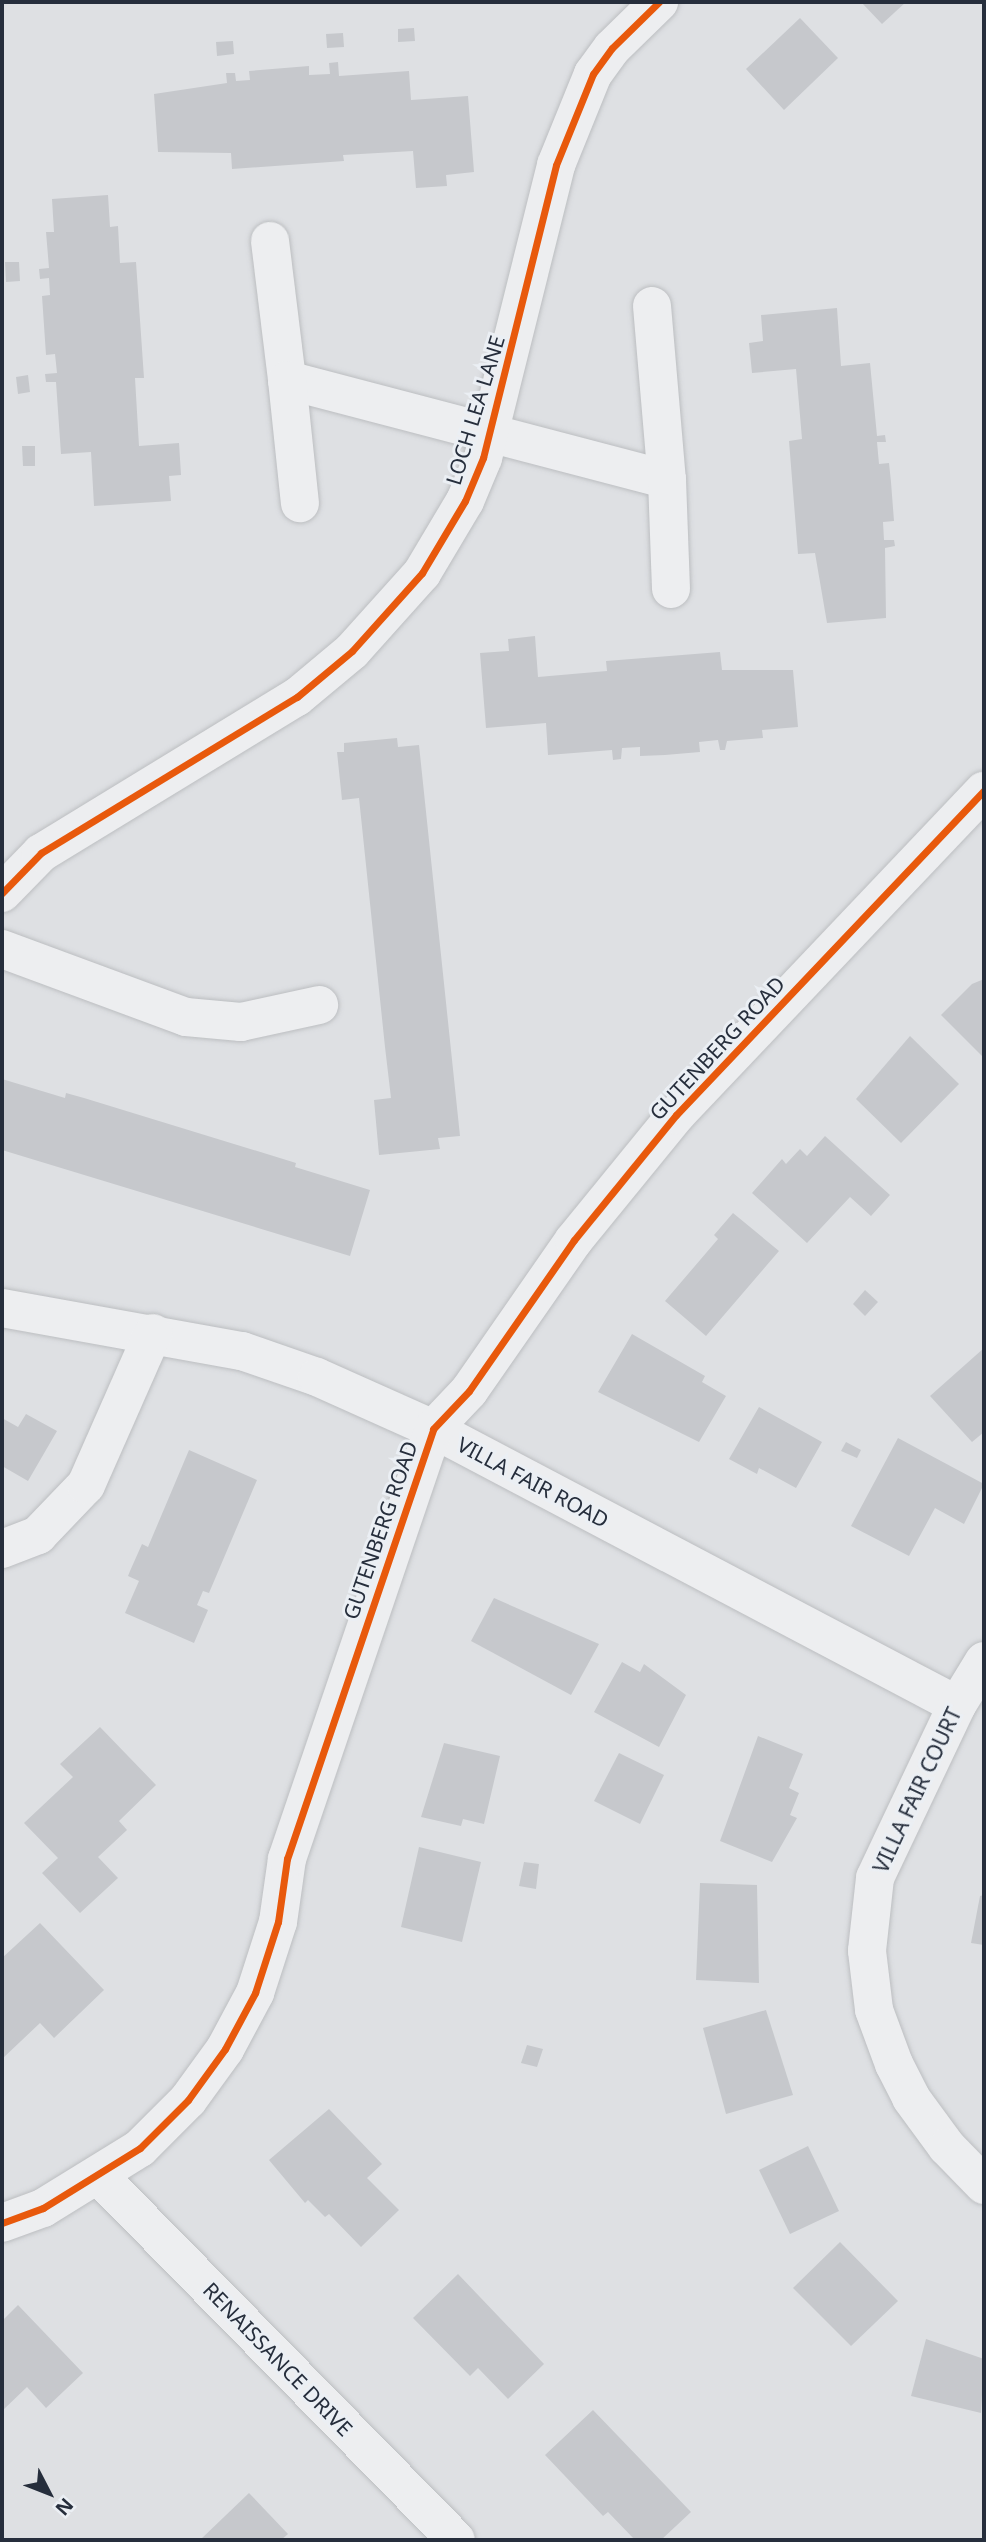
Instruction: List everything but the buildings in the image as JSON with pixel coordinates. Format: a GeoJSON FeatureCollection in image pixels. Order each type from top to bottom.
{"type":"FeatureCollection","features":[{"type":"Feature","properties":{"kind":"street","name":"LOCH LEA LANE"},"geometry":{"type":"LineString","coordinates":[[2,893],[41,853],[297,696],[352,651],[422,573],[449,533],[491,432],[556,165],[593,74],[612,48],[659,2]]}},
{"type":"Feature","properties":{"kind":"street"},"geometry":{"type":"LineString","coordinates":[[270,241],[300,503]]}},
{"type":"Feature","properties":{"kind":"street"},"geometry":{"type":"LineString","coordinates":[[652,306],[667,480],[671,589]]}},
{"type":"Feature","properties":{"kind":"street"},"geometry":{"type":"LineString","coordinates":[[287,380],[667,480]]}},
{"type":"Feature","properties":{"kind":"street","name":"GUTENBERG ROAD"},"geometry":{"type":"LineString","coordinates":[[2,2223],[43,2208],[100,2177],[140,2148],[188,2100],[225,2049],[255,1993],[278,1922],[287,1859],[433,1429],[469,1391],[574,1240],[676,1115],[984,791]]}},
{"type":"Feature","properties":{"kind":"street"},"geometry":{"type":"LineString","coordinates":[[2,949],[186,1017],[241,1023],[319,1005]]}},
{"type":"Feature","properties":{"kind":"street","name":"VILLA FAIR ROAD"},"geometry":{"type":"LineString","coordinates":[[2,1308],[242,1351],[317,1377],[433,1429],[957,1705]]}},
{"type":"Feature","properties":{"kind":"street"},"geometry":{"type":"LineString","coordinates":[[2,1549],[38,1535],[86,1485],[153,1333]]}},
{"type":"Feature","properties":{"kind":"street","name":"VILLA FAIR COURT"},"geometry":{"type":"LineString","coordinates":[[984,1661],[957,1705],[875,1878],[867,1951],[874,2010],[894,2064],[911,2098],[947,2147],[984,2185]]}},
{"type":"Feature","properties":{"kind":"street","name":"RENAISSANCE DRIVE"},"geometry":{"type":"LineString","coordinates":[[100,2177],[456,2540]]}},
{"type":"Feature","properties":{"kind":"cycle path"},"geometry":{"type":"LineString","coordinates":[[2,893],[41,853],[297,697],[352,651],[422,573],[465,501],[483,458],[556,165],[593,74],[612,48],[659,2]]}},
{"type":"Feature","properties":{"kind":"cycle path"},"geometry":{"type":"LineString","coordinates":[[2,2223],[43,2208],[140,2148],[188,2100],[225,2049],[255,1993],[278,1922],[287,1859],[433,1429],[469,1391],[574,1240],[676,1115],[984,791]]}}]}
